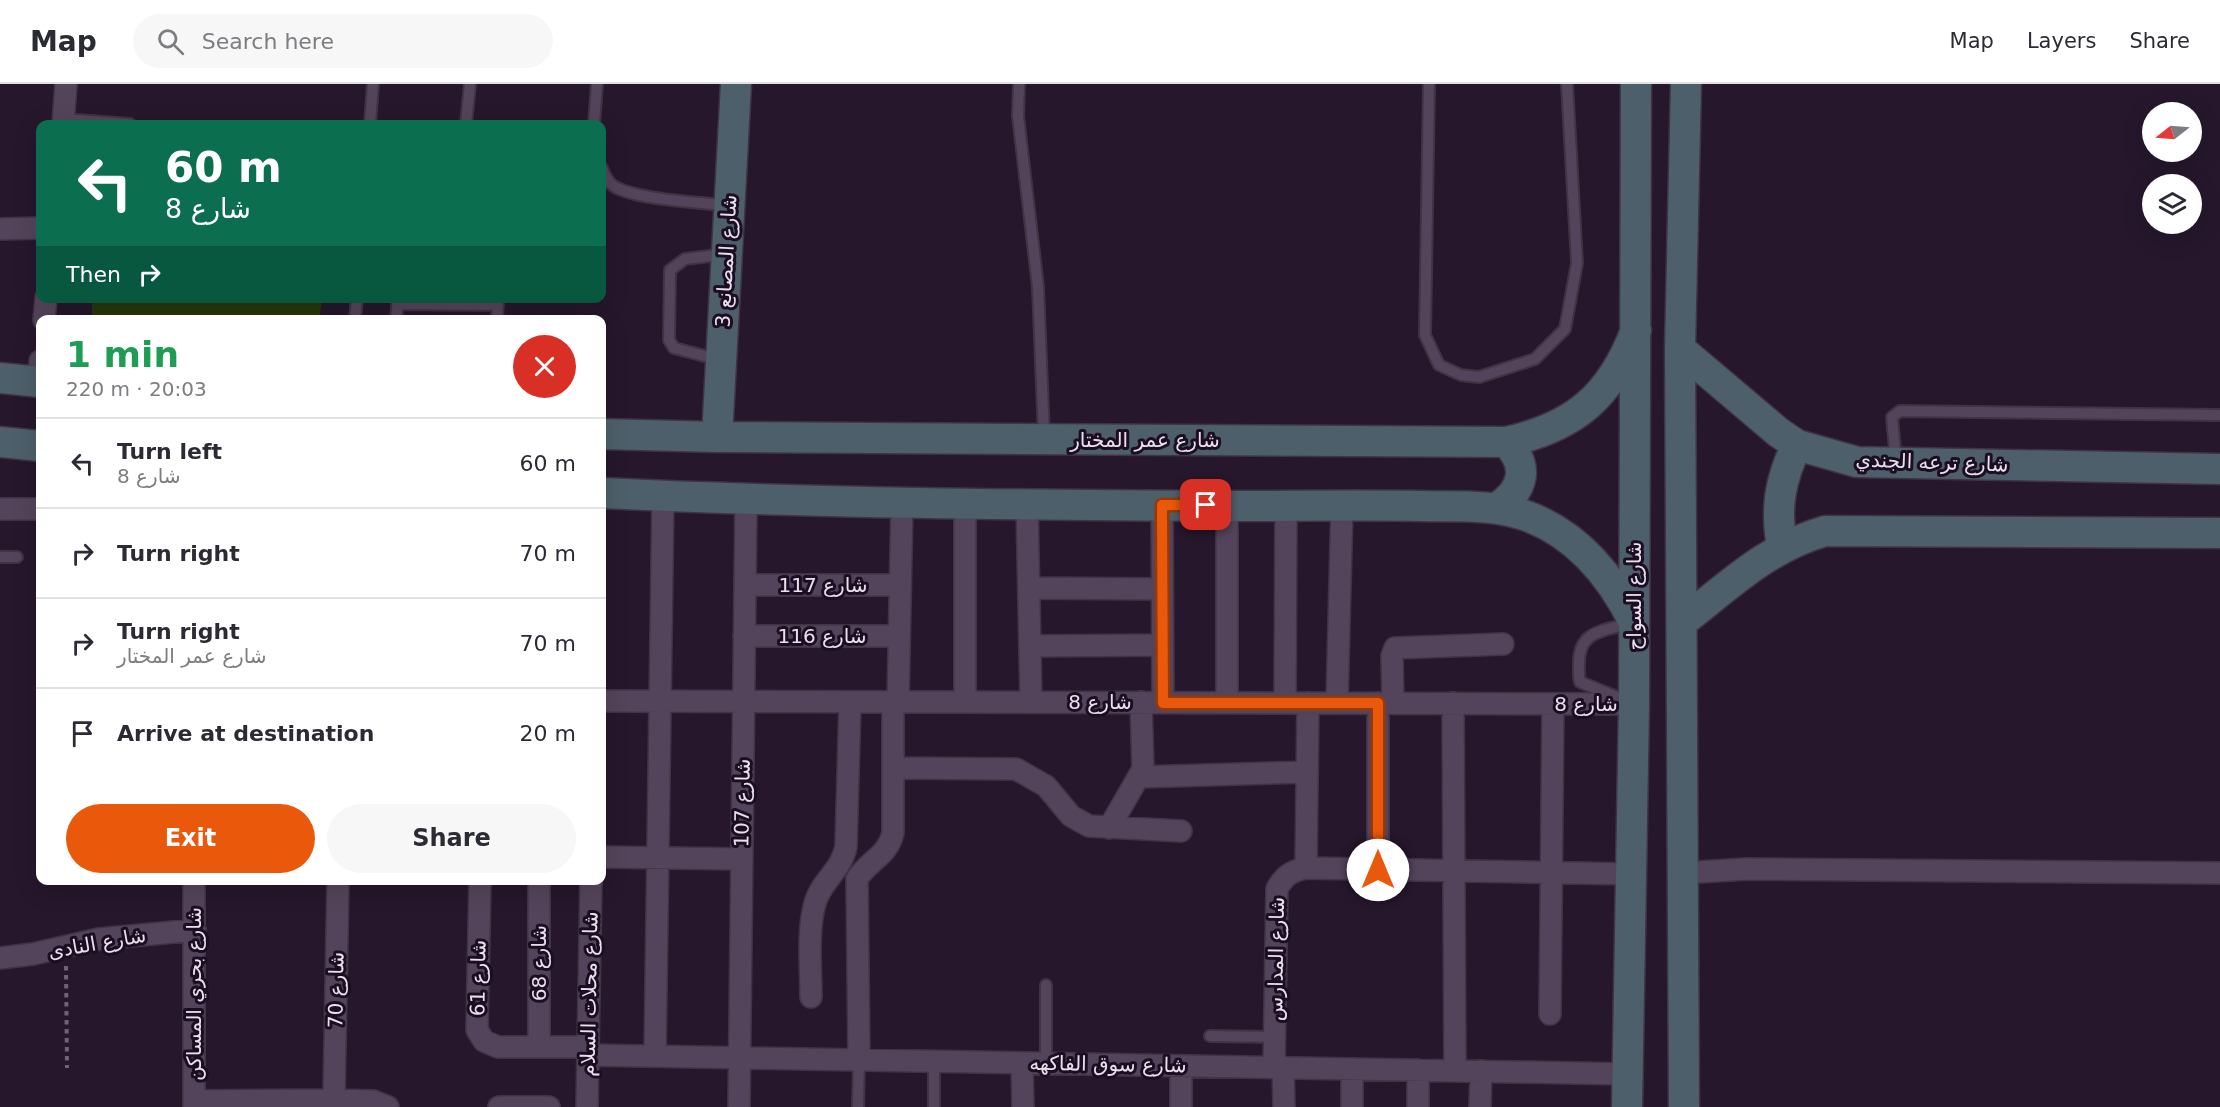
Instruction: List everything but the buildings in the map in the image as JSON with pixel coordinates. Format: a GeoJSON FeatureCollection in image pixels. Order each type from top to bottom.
{"type":"FeatureCollection","features":[{"type":"Feature","properties":{"kind":"main road","name":"شارع المصانع 3"},"geometry":{"type":"LineString","coordinates":[[717,437],[736,84]]}},
{"type":"Feature","properties":{"kind":"main road","name":"شارع السواح"},"geometry":{"type":"LineString","coordinates":[[1627,1107],[1634,704],[1636,84]]}},
{"type":"Feature","properties":{"kind":"main road"},"geometry":{"type":"LineString","coordinates":[[1684,1107],[1680,349],[1686,84]]}},
{"type":"Feature","properties":{"kind":"main road","name":"شارع عمر المختار"},"geometry":{"type":"LineString","coordinates":[[606,434],[717,437],[1506,442],[1545,432],[1588,406],[1609,384],[1625,358],[1636,330]]}},
{"type":"Feature","properties":{"kind":"main road","name":"شارع ترعه الجندي"},"geometry":{"type":"LineString","coordinates":[[1680,349],[1797,446],[1857,462],[2220,469]]}},
{"type":"Feature","properties":{"kind":"main road"},"geometry":{"type":"LineString","coordinates":[[0,378],[36,375]]}},
{"type":"Feature","properties":{"kind":"main road"},"geometry":{"type":"LineString","coordinates":[[0,442],[36,446]]}},
{"type":"Feature","properties":{"kind":"main road"},"geometry":{"type":"LineString","coordinates":[[1497,507],[1511,498],[1521,479],[1518,459],[1506,442]]}},
{"type":"Feature","properties":{"kind":"main road"},"geometry":{"type":"LineString","coordinates":[[1782,546],[1778,515],[1781,484],[1797,446]]}},
{"type":"Feature","properties":{"kind":"main road"},"geometry":{"type":"LineString","coordinates":[[606,493],[746,500],[1497,507],[1527,516],[1555,530],[1580,547],[1602,569],[1620,594],[1634,622]]}},
{"type":"Feature","properties":{"kind":"main road"},"geometry":{"type":"LineString","coordinates":[[1682,622],[1782,546],[1825,531],[1845,529],[2220,533]]}},
{"type":"Feature","properties":{"kind":"street"},"geometry":{"type":"LineString","coordinates":[[63,120],[66,84]]}},
{"type":"Feature","properties":{"kind":"street"},"geometry":{"type":"LineString","coordinates":[[0,229],[36,228]]}},
{"type":"Feature","properties":{"kind":"street"},"geometry":{"type":"LineString","coordinates":[[655,1056],[663,496]]}},
{"type":"Feature","properties":{"kind":"street","name":"شارع 107"},"geometry":{"type":"LineString","coordinates":[[739,1107],[746,500]]}},
{"type":"Feature","properties":{"kind":"street"},"geometry":{"type":"LineString","coordinates":[[859,1059],[857,879],[866,865],[889,847],[893,833],[902,502]]}},
{"type":"Feature","properties":{"kind":"street"},"geometry":{"type":"LineString","coordinates":[[965,503],[965,702]]}},
{"type":"Feature","properties":{"kind":"street"},"geometry":{"type":"LineString","coordinates":[[1027,503],[1031,702]]}},
{"type":"Feature","properties":{"kind":"street"},"geometry":{"type":"LineString","coordinates":[[1336,703],[1342,504]]}},
{"type":"Feature","properties":{"kind":"street"},"geometry":{"type":"LineString","coordinates":[[1162,505],[1163,703]]}},
{"type":"Feature","properties":{"kind":"street"},"geometry":{"type":"LineString","coordinates":[[1227,506],[1227,703]]}},
{"type":"Feature","properties":{"kind":"street"},"geometry":{"type":"LineString","coordinates":[[1285,703],[1286,506]]}},
{"type":"Feature","properties":{"kind":"street"},"geometry":{"type":"LineString","coordinates":[[0,509],[36,509]]}},
{"type":"Feature","properties":{"kind":"street","name":"شارع 117"},"geometry":{"type":"LineString","coordinates":[[745,585],[900,585]]}},
{"type":"Feature","properties":{"kind":"street"},"geometry":{"type":"LineString","coordinates":[[1029,588],[1162,589]]}},
{"type":"Feature","properties":{"kind":"street","name":"شارع 116"},"geometry":{"type":"LineString","coordinates":[[744,636],[899,636]]}},
{"type":"Feature","properties":{"kind":"street"},"geometry":{"type":"LineString","coordinates":[[1378,870],[1385,703],[1395,648],[1503,644]]}},
{"type":"Feature","properties":{"kind":"street"},"geometry":{"type":"LineString","coordinates":[[1030,646],[1162,645]]}},
{"type":"Feature","properties":{"kind":"street","name":"شارع 8"},"geometry":{"type":"LineString","coordinates":[[606,701],[1634,704]]}},
{"type":"Feature","properties":{"kind":"street"},"geometry":{"type":"LineString","coordinates":[[811,997],[815,903],[822,886],[839,868],[846,847],[850,702]]}},
{"type":"Feature","properties":{"kind":"street"},"geometry":{"type":"LineString","coordinates":[[1109,828],[1140,777],[1144,759],[1141,702]]}},
{"type":"Feature","properties":{"kind":"street"},"geometry":{"type":"LineString","coordinates":[[1308,703],[1306,868],[1631,874]]}},
{"type":"Feature","properties":{"kind":"street"},"geometry":{"type":"LineString","coordinates":[[1454,703],[1455,1071]]}},
{"type":"Feature","properties":{"kind":"street"},"geometry":{"type":"LineString","coordinates":[[1550,1014],[1553,704]]}},
{"type":"Feature","properties":{"kind":"street"},"geometry":{"type":"LineString","coordinates":[[893,768],[1016,769],[1046,786],[1071,816],[1089,826],[1181,831]]}},
{"type":"Feature","properties":{"kind":"street"},"geometry":{"type":"LineString","coordinates":[[1140,777],[1307,772]]}},
{"type":"Feature","properties":{"kind":"street"},"geometry":{"type":"LineString","coordinates":[[606,857],[741,859]]}},
{"type":"Feature","properties":{"kind":"street","name":"شارع المدارس"},"geometry":{"type":"LineString","coordinates":[[1284,1107],[1274,1037],[1276,889],[1283,878],[1293,870],[1306,868]]}},
{"type":"Feature","properties":{"kind":"street"},"geometry":{"type":"LineString","coordinates":[[1683,873],[1746,869],[2220,873]]}},
{"type":"Feature","properties":{"kind":"street","name":"شارع بحري المساكن"},"geometry":{"type":"LineString","coordinates":[[194,885],[194,1104]]}},
{"type":"Feature","properties":{"kind":"street","name":"شارع 70"},"geometry":{"type":"LineString","coordinates":[[334,1100],[338,885]]}},
{"type":"Feature","properties":{"kind":"street","name":"شارع 61"},"geometry":{"type":"LineString","coordinates":[[480,885],[477,1030],[484,1041],[498,1047],[539,1046],[588,1051]]}},
{"type":"Feature","properties":{"kind":"street","name":"شارع 68"},"geometry":{"type":"LineString","coordinates":[[539,885],[539,1046]]}},
{"type":"Feature","properties":{"kind":"street","name":"شارع محلات السلام"},"geometry":{"type":"LineString","coordinates":[[587,1107],[591,885]]}},
{"type":"Feature","properties":{"kind":"street","name":"شارع النادى"},"geometry":{"type":"LineString","coordinates":[[0,958],[132,934],[195,930]]}},
{"type":"Feature","properties":{"kind":"street","name":"شارع سوق الفاكهه"},"geometry":{"type":"LineString","coordinates":[[588,1051],[738,1060],[934,1060],[1628,1074]]}},
{"type":"Feature","properties":{"kind":"street"},"geometry":{"type":"LineString","coordinates":[[1022,1063],[1023,1107]]}},
{"type":"Feature","properties":{"kind":"street"},"geometry":{"type":"LineString","coordinates":[[1180,1066],[1181,1107]]}},
{"type":"Feature","properties":{"kind":"street"},"geometry":{"type":"LineString","coordinates":[[1352,1069],[1352,1107]]}},
{"type":"Feature","properties":{"kind":"street"},"geometry":{"type":"LineString","coordinates":[[1418,1070],[1418,1107]]}},
{"type":"Feature","properties":{"kind":"street"},"geometry":{"type":"LineString","coordinates":[[1480,1071],[1480,1107]]}},
{"type":"Feature","properties":{"kind":"street"},"geometry":{"type":"LineString","coordinates":[[194,1104],[334,1100],[373,1101],[388,1107]]}},
{"type":"Feature","properties":{"kind":"street"},"geometry":{"type":"LineString","coordinates":[[499,1107],[549,1107]]}},
{"type":"Feature","properties":{"kind":"lane"},"geometry":{"type":"LineString","coordinates":[[370,120],[373,84]]}},
{"type":"Feature","properties":{"kind":"lane"},"geometry":{"type":"LineString","coordinates":[[466,120],[470,84]]}},
{"type":"Feature","properties":{"kind":"lane"},"geometry":{"type":"LineString","coordinates":[[594,120],[597,84]]}},
{"type":"Feature","properties":{"kind":"lane"},"geometry":{"type":"LineString","coordinates":[[1019,84],[1018,116],[1038,287],[1044,439]]}},
{"type":"Feature","properties":{"kind":"lane"},"geometry":{"type":"LineString","coordinates":[[1429,84],[1425,335],[1439,365],[1461,375],[1479,377],[1535,359],[1565,329],[1578,263],[1567,84]]}},
{"type":"Feature","properties":{"kind":"lane"},"geometry":{"type":"LineString","coordinates":[[606,178],[614,187],[636,194],[729,206]]}},
{"type":"Feature","properties":{"kind":"lane"},"geometry":{"type":"LineString","coordinates":[[721,360],[674,348],[669,340],[669,280],[670,270],[684,259],[727,254]]}},
{"type":"Feature","properties":{"kind":"lane"},"geometry":{"type":"LineString","coordinates":[[1896,462],[1892,417],[1900,411],[2220,415]]}},
{"type":"Feature","properties":{"kind":"lane"},"geometry":{"type":"LineString","coordinates":[[0,557],[17,557]]}},
{"type":"Feature","properties":{"kind":"lane"},"geometry":{"type":"LineString","coordinates":[[1634,622],[1590,636],[1583,641],[1579,650],[1578,679],[1583,685],[1634,704]]}},
{"type":"Feature","properties":{"kind":"lane"},"geometry":{"type":"LineString","coordinates":[[1046,985],[1046,1063]]}},
{"type":"Feature","properties":{"kind":"lane"},"geometry":{"type":"LineString","coordinates":[[1210,1036],[1274,1037]]}},
{"type":"Feature","properties":{"kind":"lane"},"geometry":{"type":"LineString","coordinates":[[858,1107],[859,1059]]}},
{"type":"Feature","properties":{"kind":"lane"},"geometry":{"type":"LineString","coordinates":[[934,1060],[934,1107]]}},
{"type":"Feature","properties":{"kind":"path"},"geometry":{"type":"LineString","coordinates":[[66,946],[67,1068]]}},
{"type":"Feature","properties":{"kind":"green space"},"geometry":{"type":"Polygon","coordinates":[[[92,303],[321,303],[320,315],[92,315],[92,303]]]}},
{"type":"Feature","properties":{"kind":"route"},"geometry":{"type":"LineString","coordinates":[[1206,505],[1162,505],[1163,703],[1378,703],[1378,870]]}}]}
